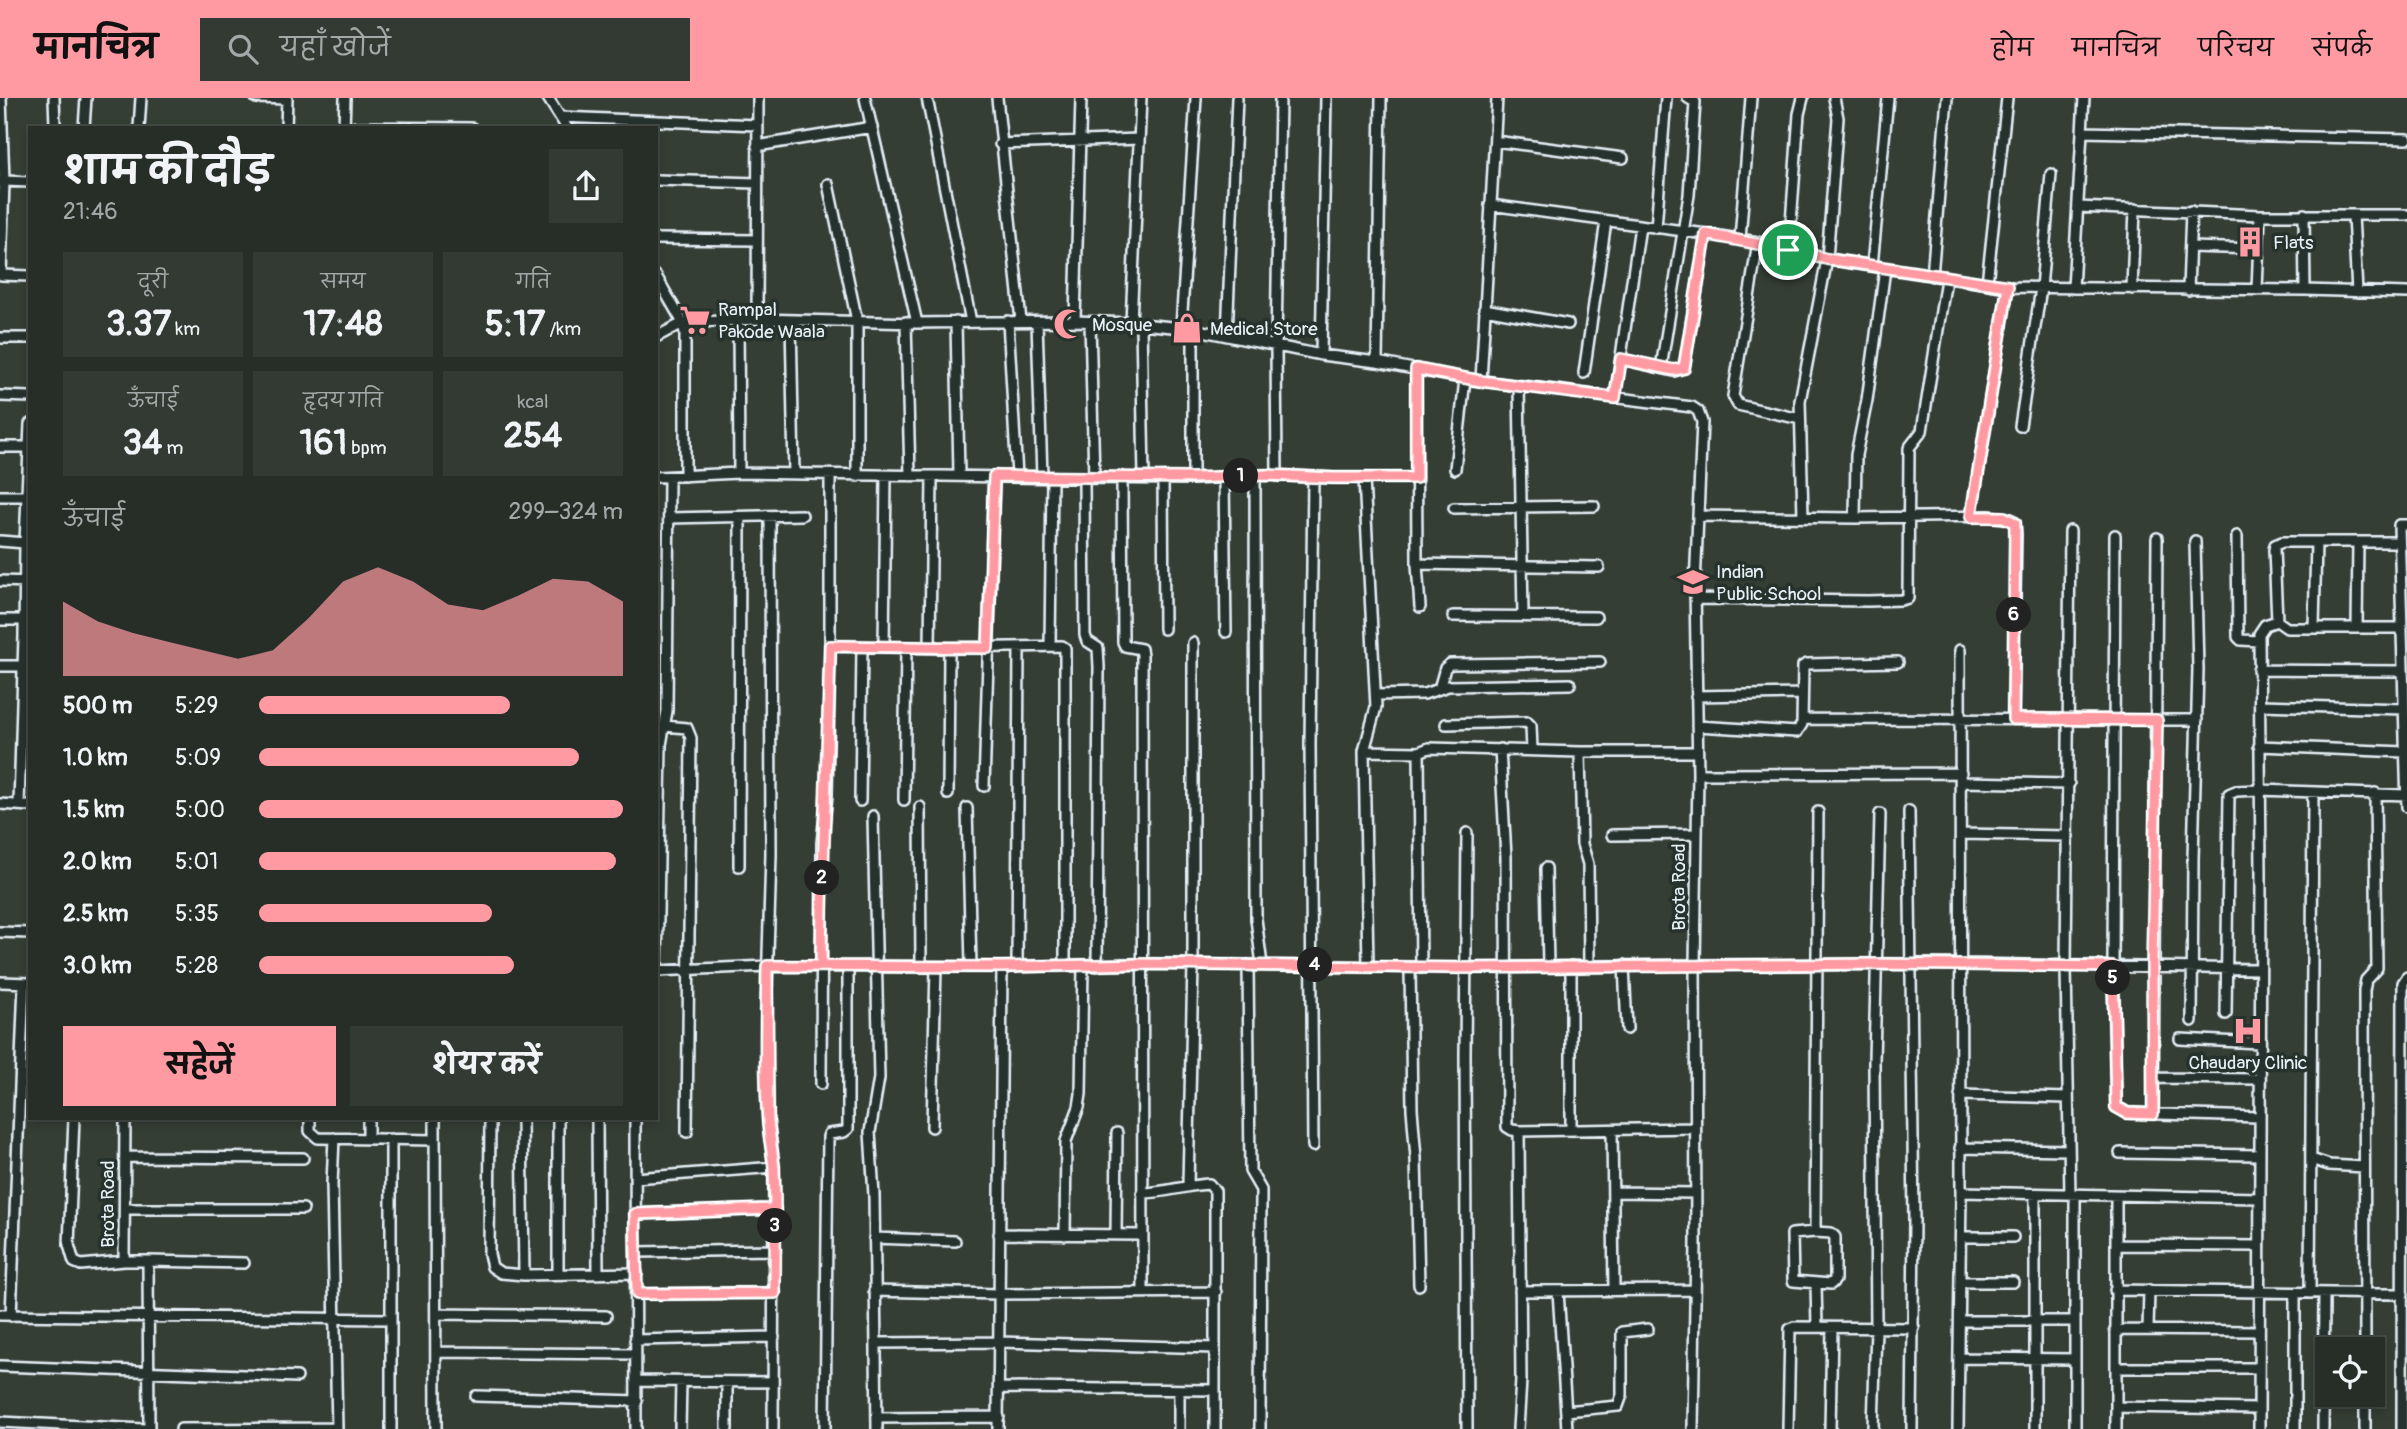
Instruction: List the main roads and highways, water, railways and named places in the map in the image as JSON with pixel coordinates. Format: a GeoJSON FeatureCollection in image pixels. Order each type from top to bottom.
{"type":"FeatureCollection","features":[{"type":"Feature","properties":{"kind":"place","name":"Flats"},"geometry":{"type":"Point","coordinates":[2250,242]}},
{"type":"Feature","properties":{"kind":"place","name":"Rampal Pakode Waala"},"geometry":{"type":"Point","coordinates":[695,320]}},
{"type":"Feature","properties":{"kind":"place","name":"Mosque"},"geometry":{"type":"Point","coordinates":[1069,324]}},
{"type":"Feature","properties":{"kind":"place","name":"Medical Store"},"geometry":{"type":"Point","coordinates":[1187,328]}},
{"type":"Feature","properties":{"kind":"place","name":"Indian Public School"},"geometry":{"type":"Point","coordinates":[1693,582]}},
{"type":"Feature","properties":{"kind":"place","name":"Chaudary Clinic"},"geometry":{"type":"Point","coordinates":[2248,1031]}}]}
